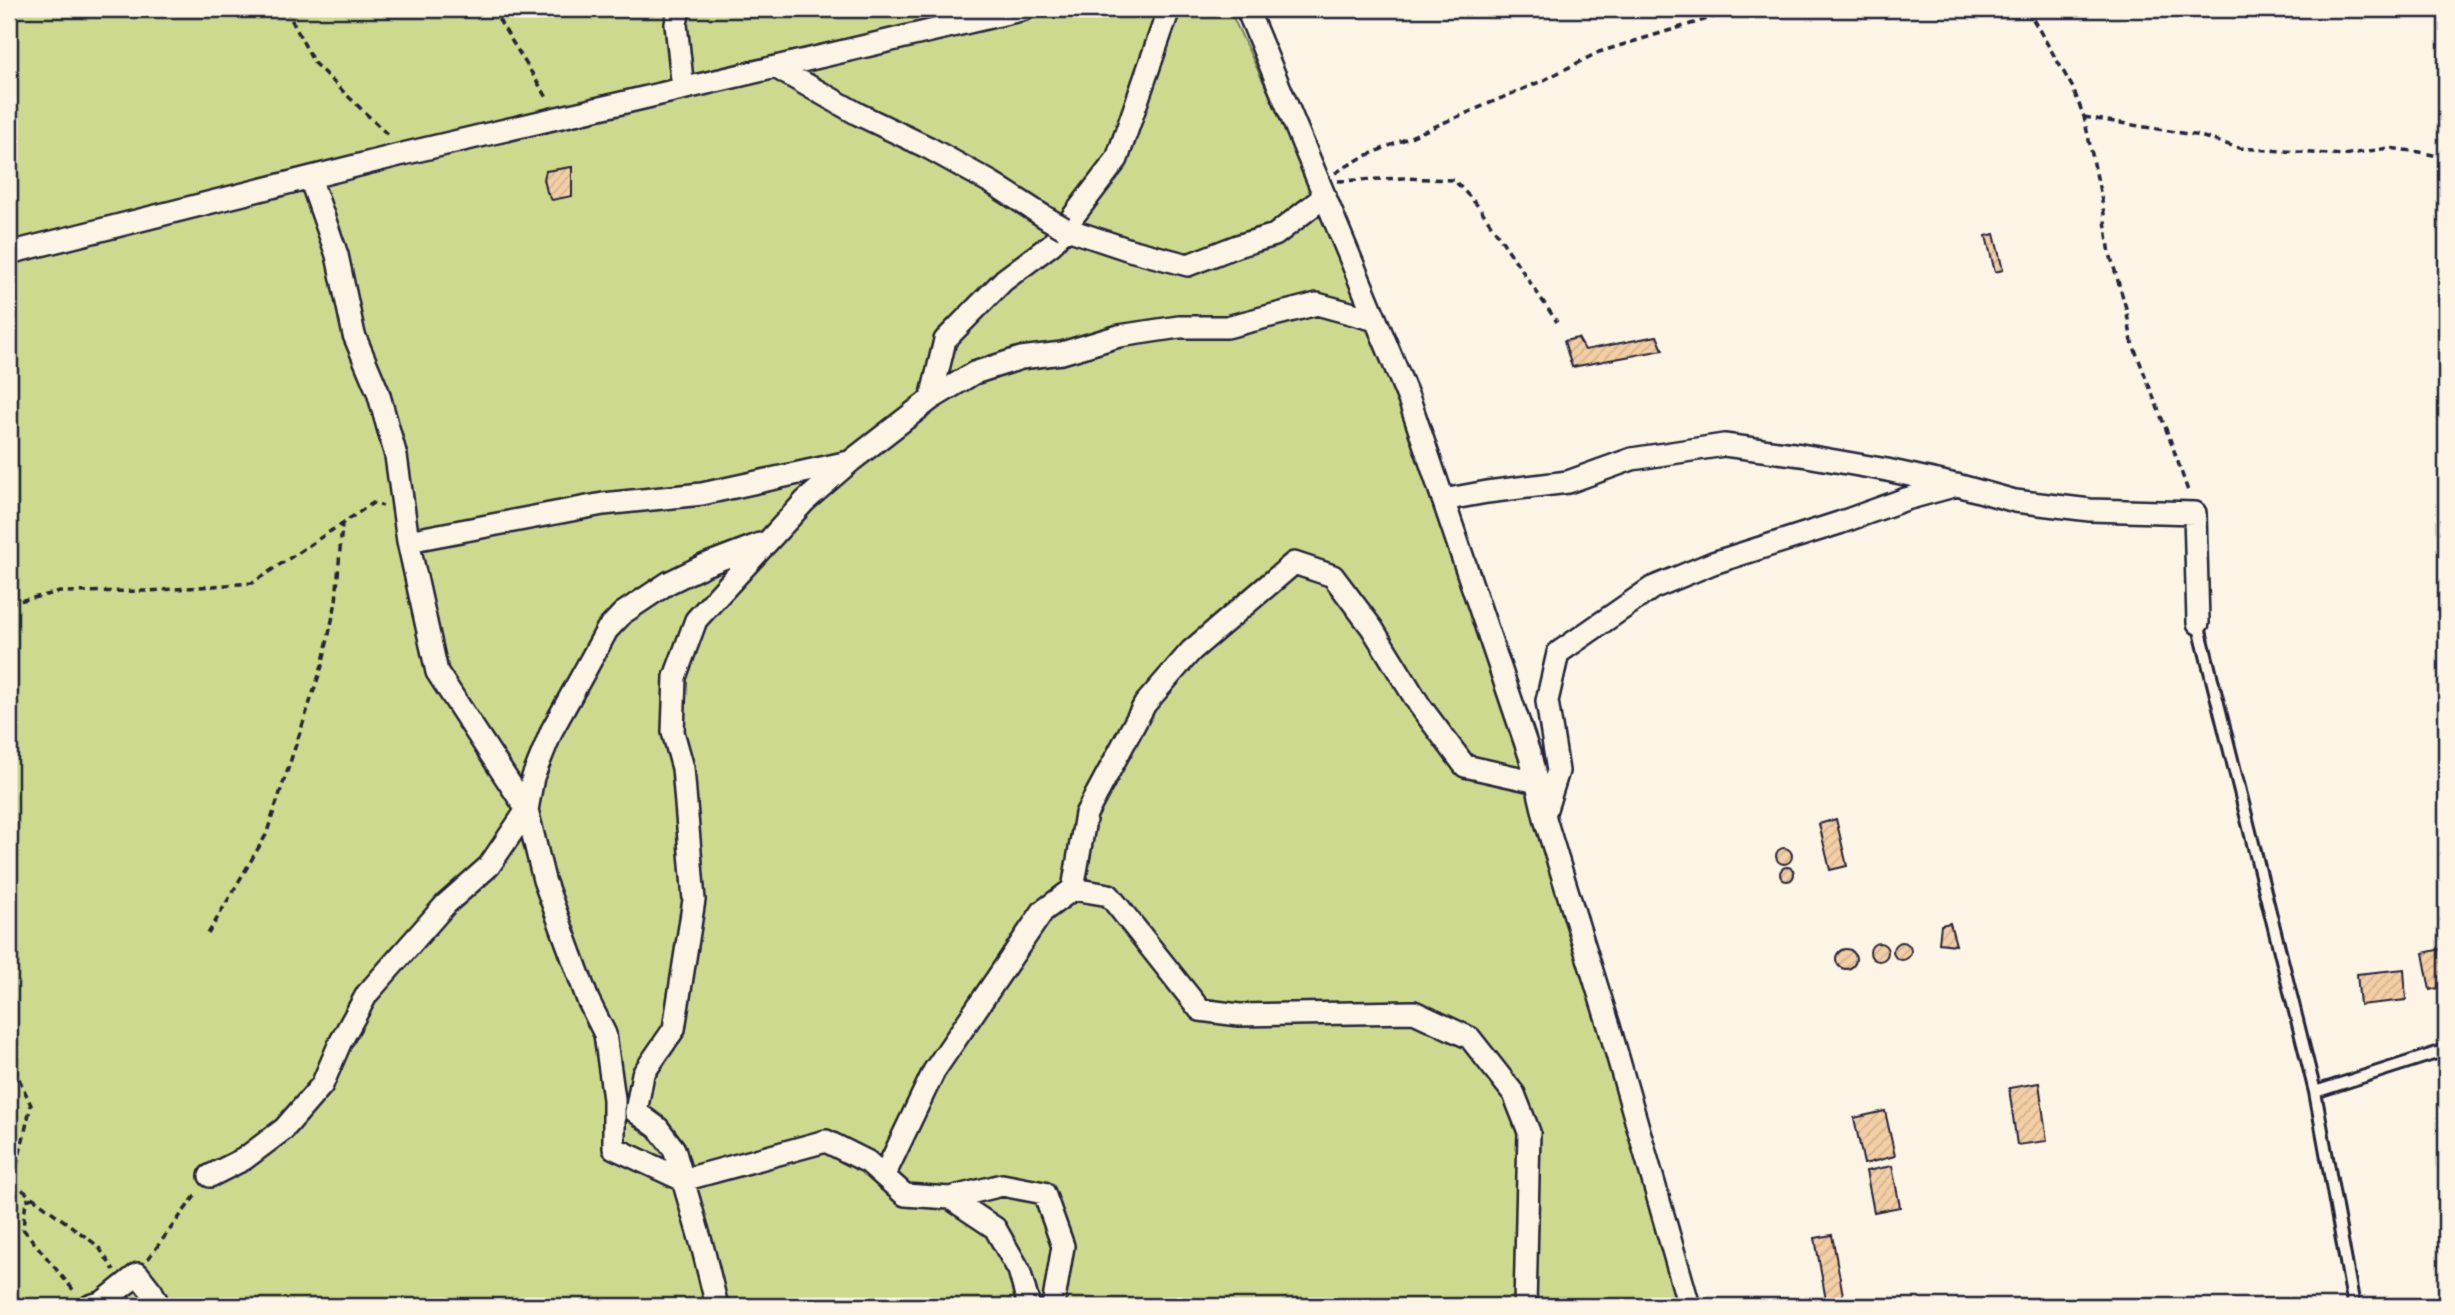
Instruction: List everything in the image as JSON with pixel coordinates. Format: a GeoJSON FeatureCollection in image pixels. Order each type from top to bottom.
{"type":"FeatureCollection","features":[{"type":"Feature","properties":{"kind":"street"},"geometry":{"type":"LineString","coordinates":[[679,9],[676,24],[683,89]]}},
{"type":"Feature","properties":{"kind":"street"},"geometry":{"type":"LineString","coordinates":[[9,253],[407,153],[1025,9]]}},
{"type":"Feature","properties":{"kind":"street"},"geometry":{"type":"LineString","coordinates":[[931,399],[944,340],[1004,280],[1052,244],[1116,159],[1169,9]]}},
{"type":"Feature","properties":{"kind":"street"},"geometry":{"type":"LineString","coordinates":[[1247,9],[1410,402],[1531,759],[1689,1306]]}},
{"type":"Feature","properties":{"kind":"street"},"geometry":{"type":"LineString","coordinates":[[777,68],[858,114],[929,148],[1056,224],[1130,250],[1188,265],[1275,235],[1322,189]]}},
{"type":"Feature","properties":{"kind":"street"},"geometry":{"type":"LineString","coordinates":[[310,178],[337,256],[354,335],[382,405],[396,456],[408,541],[437,672],[527,810],[544,880],[588,1000],[605,1034],[614,1099],[614,1147],[683,1180],[826,1141],[868,1162],[905,1195],[950,1199],[1002,1185],[1044,1193],[1063,1246],[1053,1306]]}},
{"type":"Feature","properties":{"kind":"street"},"geometry":{"type":"LineString","coordinates":[[717,1306],[674,1149],[658,1128],[636,1112],[643,1074],[674,1029],[694,900],[683,768],[673,732],[675,677],[696,620],[766,542],[851,461],[931,399],[974,373],[1021,358],[1062,353],[1119,336],[1179,327],[1227,327],[1317,304],[1376,320]]}},
{"type":"Feature","properties":{"kind":"street"},"geometry":{"type":"LineString","coordinates":[[1443,500],[1567,482],[1632,459],[1724,445],[1875,468],[1957,485],[2015,501],[2090,510],[2195,513],[2198,623]]}},
{"type":"Feature","properties":{"kind":"street"},"geometry":{"type":"LineString","coordinates":[[408,541],[603,505],[702,494],[851,461]]}},
{"type":"Feature","properties":{"kind":"street"},"geometry":{"type":"LineString","coordinates":[[1545,814],[1558,771],[1547,701],[1558,653],[1652,588],[1713,563],[1906,499],[1957,485]]}},
{"type":"Feature","properties":{"kind":"street"},"geometry":{"type":"LineString","coordinates":[[209,1176],[244,1159],[284,1129],[322,1085],[340,1043],[367,994],[446,904],[489,866],[527,810],[533,777],[552,730],[607,630],[623,613],[668,583],[705,565],[766,542]]}},
{"type":"Feature","properties":{"kind":"street"},"geometry":{"type":"LineString","coordinates":[[884,1176],[934,1071],[1042,911],[1073,889],[1086,814],[1145,704],[1191,651],[1294,564],[1333,576],[1372,628],[1420,706],[1465,766],[1537,782]]}},
{"type":"Feature","properties":{"kind":"street"},"geometry":{"type":"LineString","coordinates":[[1073,889],[1109,895],[1200,1010],[1239,1015],[1414,1012],[1470,1038],[1514,1094],[1529,1132],[1525,1306]]}},
{"type":"Feature","properties":{"kind":"street"},"geometry":{"type":"LineString","coordinates":[[950,1199],[995,1228],[1019,1270],[1029,1306]]}},
{"type":"Feature","properties":{"kind":"street"},"geometry":{"type":"LineString","coordinates":[[93,1306],[103,1302],[138,1273],[159,1306]]}},
{"type":"Feature","properties":{"kind":"lane"},"geometry":{"type":"LineString","coordinates":[[2198,623],[2315,1092],[2354,1306]]}},
{"type":"Feature","properties":{"kind":"lane"},"geometry":{"type":"LineString","coordinates":[[2315,1092],[2446,1049]]}},
{"type":"Feature","properties":{"kind":"path"},"geometry":{"type":"LineString","coordinates":[[286,9],[314,63],[407,153]]}},
{"type":"Feature","properties":{"kind":"path"},"geometry":{"type":"LineString","coordinates":[[492,9],[559,118]]}},
{"type":"Feature","properties":{"kind":"path"},"geometry":{"type":"LineString","coordinates":[[1322,189],[1361,158],[1544,80],[1599,52],[1740,9]]}},
{"type":"Feature","properties":{"kind":"path"},"geometry":{"type":"LineString","coordinates":[[2027,9],[2073,88],[2084,117],[2110,254],[2126,308],[2132,342],[2195,513]]}},
{"type":"Feature","properties":{"kind":"path"},"geometry":{"type":"LineString","coordinates":[[2084,117],[2200,136],[2239,148],[2343,155],[2389,148],[2446,158]]}},
{"type":"Feature","properties":{"kind":"path"},"geometry":{"type":"LineString","coordinates":[[1322,189],[1402,178],[1454,180],[1479,207],[1557,322]]}},
{"type":"Feature","properties":{"kind":"path"},"geometry":{"type":"LineString","coordinates":[[9,603],[60,592],[149,591],[252,583],[373,503],[404,512]]}},
{"type":"Feature","properties":{"kind":"path"},"geometry":{"type":"LineString","coordinates":[[208,934],[266,835],[322,666],[336,602],[342,524]]}},
{"type":"Feature","properties":{"kind":"path"},"geometry":{"type":"LineString","coordinates":[[9,1057],[31,1105],[13,1183],[98,1246],[115,1272],[138,1273],[209,1176]]}},
{"type":"Feature","properties":{"kind":"path"},"geometry":{"type":"LineString","coordinates":[[33,1198],[26,1200],[23,1229],[74,1292],[93,1306]]}},
{"type":"Feature","properties":{"kind":"green space"},"geometry":{"type":"Polygon","coordinates":[[[9,9],[1229,9],[1376,320],[1503,690],[1698,1306],[9,1306],[9,9]]]}},
{"type":"Feature","properties":{"kind":"building"},"geometry":{"type":"Polygon","coordinates":[[[572,167],[572,196],[552,200],[544,179],[546,171],[572,167]]]}},
{"type":"Feature","properties":{"kind":"building"},"geometry":{"type":"Polygon","coordinates":[[[1994,234],[2003,270],[1995,272],[1986,236],[1994,234]]]}},
{"type":"Feature","properties":{"kind":"building"},"geometry":{"type":"Polygon","coordinates":[[[1657,336],[1663,350],[1572,367],[1564,341],[1578,338],[1585,350],[1657,336]]]}},
{"type":"Feature","properties":{"kind":"building"},"geometry":{"type":"Polygon","coordinates":[[[1836,819],[1847,866],[1830,870],[1819,824],[1836,819]]]}},
{"type":"Feature","properties":{"kind":"building"},"geometry":{"type":"Polygon","coordinates":[[[1781,848],[1787,848],[1792,856],[1790,862],[1781,864],[1776,859],[1776,853],[1781,848]]]}},
{"type":"Feature","properties":{"kind":"building"},"geometry":{"type":"Polygon","coordinates":[[[1784,867],[1790,867],[1794,874],[1790,881],[1784,881],[1780,877],[1780,871],[1784,867]]]}},
{"type":"Feature","properties":{"kind":"building"},"geometry":{"type":"Polygon","coordinates":[[[1950,923],[1956,945],[1939,943],[1941,925],[1950,923]]]}},
{"type":"Feature","properties":{"kind":"building"},"geometry":{"type":"Polygon","coordinates":[[[1902,942],[1908,945],[1911,951],[1908,957],[1902,960],[1896,957],[1893,951],[1896,945],[1902,942]]]}},
{"type":"Feature","properties":{"kind":"building"},"geometry":{"type":"Polygon","coordinates":[[[1879,943],[1885,946],[1888,952],[1885,958],[1879,961],[1873,958],[1870,952],[1873,946],[1879,943]]]}},
{"type":"Feature","properties":{"kind":"building"},"geometry":{"type":"Polygon","coordinates":[[[2446,948],[2446,986],[2430,990],[2423,953],[2446,948]]]}},
{"type":"Feature","properties":{"kind":"building"},"geometry":{"type":"Polygon","coordinates":[[[1846,949],[1853,952],[1856,959],[1853,966],[1846,969],[1839,966],[1836,959],[1839,952],[1846,949]]]}},
{"type":"Feature","properties":{"kind":"building"},"geometry":{"type":"Polygon","coordinates":[[[2404,969],[2406,1000],[2360,1005],[2357,974],[2404,969]]]}},
{"type":"Feature","properties":{"kind":"building"},"geometry":{"type":"Polygon","coordinates":[[[2039,1083],[2047,1141],[2017,1145],[2009,1088],[2039,1083]]]}},
{"type":"Feature","properties":{"kind":"building"},"geometry":{"type":"Polygon","coordinates":[[[1885,1111],[1895,1156],[1864,1164],[1854,1118],[1885,1111]]]}},
{"type":"Feature","properties":{"kind":"building"},"geometry":{"type":"Polygon","coordinates":[[[1892,1166],[1900,1207],[1874,1212],[1866,1171],[1892,1166]]]}},
{"type":"Feature","properties":{"kind":"building"},"geometry":{"type":"Polygon","coordinates":[[[1832,1235],[1845,1306],[1827,1306],[1815,1238],[1832,1235]]]}}]}
